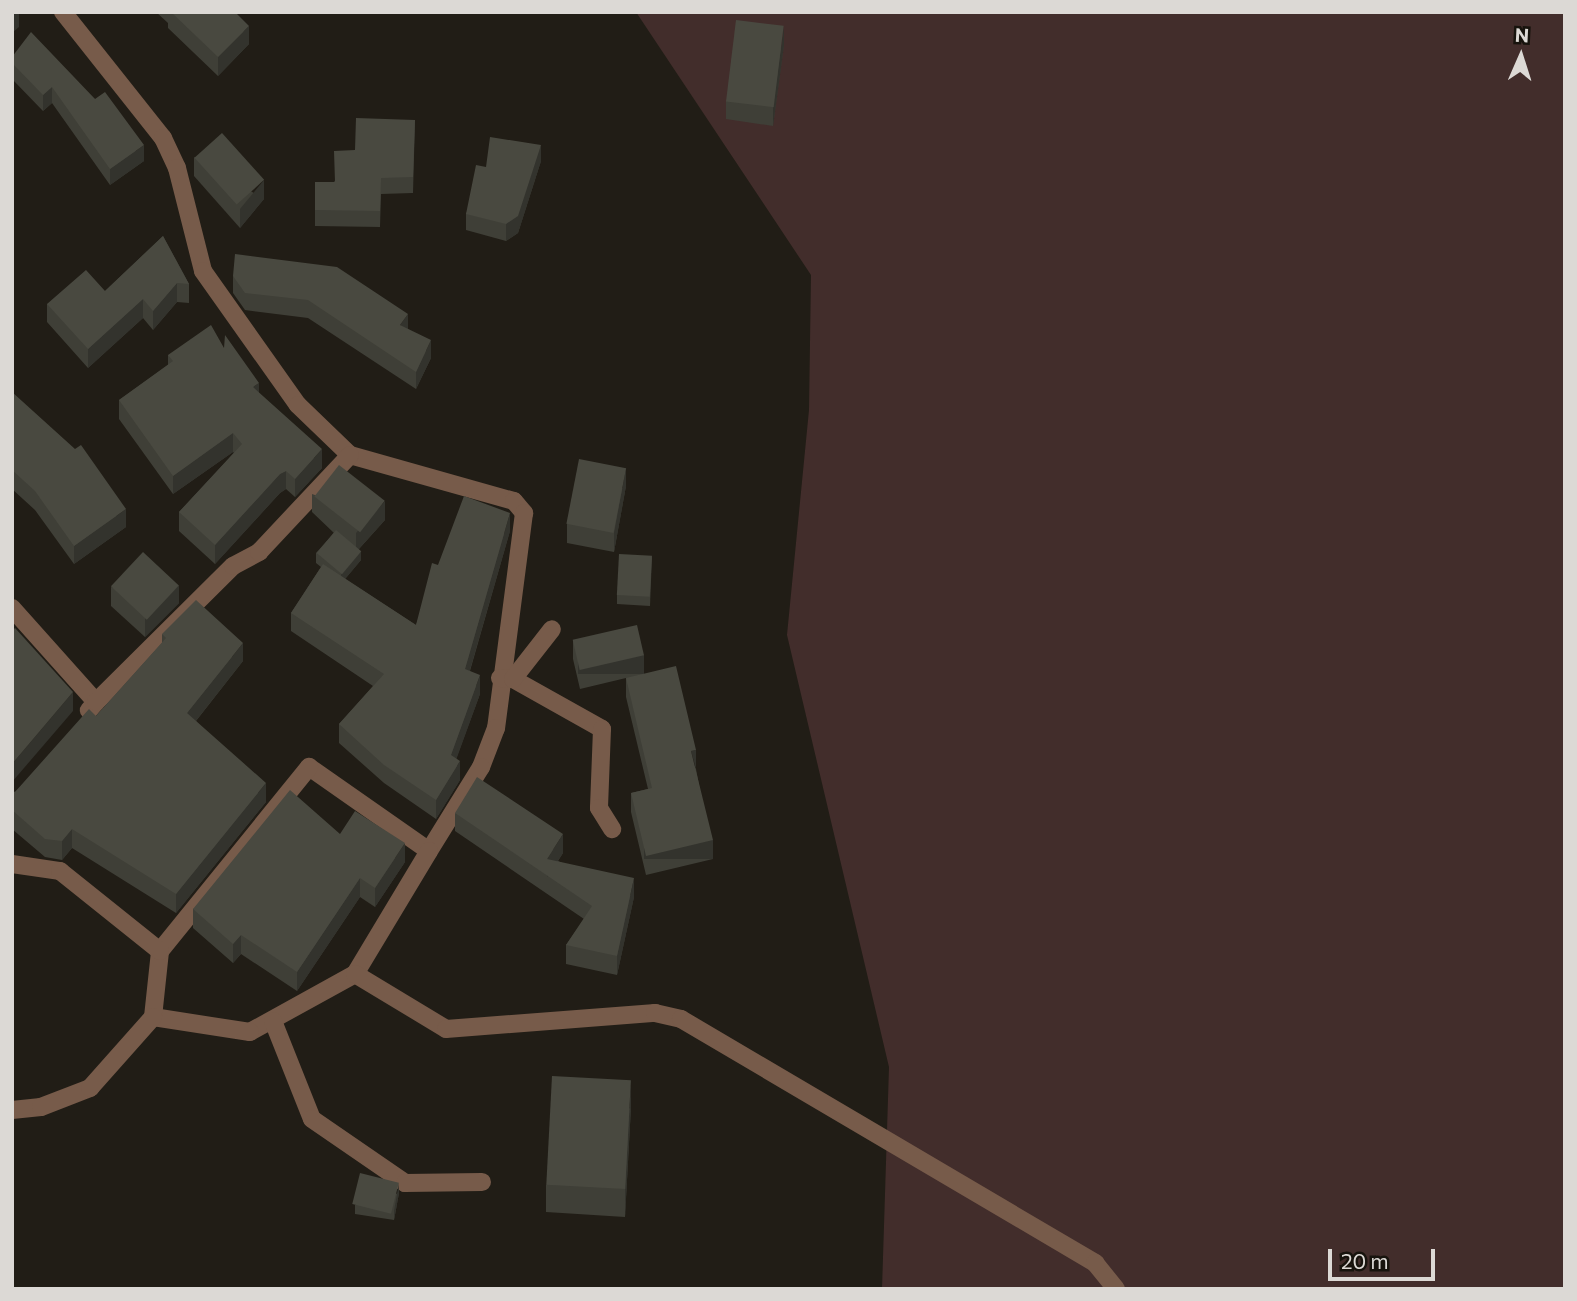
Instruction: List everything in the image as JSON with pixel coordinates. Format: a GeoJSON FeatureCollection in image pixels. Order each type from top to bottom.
{"type":"FeatureCollection","features":[{"type":"Feature","properties":{"kind":"street"},"geometry":{"type":"LineString","coordinates":[[63,12],[163,138],[177,168],[203,271],[298,405],[350,455],[514,501],[524,513],[507,678],[490,746],[355,974],[250,1032],[153,1017]]}},
{"type":"Feature","properties":{"kind":"street"},"geometry":{"type":"LineString","coordinates":[[79,722],[233,566],[259,552],[350,455]]}},
{"type":"Feature","properties":{"kind":"street"},"geometry":{"type":"LineString","coordinates":[[12,608],[96,702]]}},
{"type":"Feature","properties":{"kind":"street"},"geometry":{"type":"LineString","coordinates":[[507,678],[552,629]]}},
{"type":"Feature","properties":{"kind":"street"},"geometry":{"type":"LineString","coordinates":[[507,678],[602,729],[599,808],[612,829]]}},
{"type":"Feature","properties":{"kind":"street"},"geometry":{"type":"LineString","coordinates":[[12,1110],[54,1103],[90,1088],[153,1017],[160,951],[309,767],[429,851]]}},
{"type":"Feature","properties":{"kind":"street"},"geometry":{"type":"LineString","coordinates":[[12,864],[60,871],[160,951]]}},
{"type":"Feature","properties":{"kind":"street"},"geometry":{"type":"LineString","coordinates":[[355,974],[446,1029],[654,1013],[681,1019],[1095,1263],[1116,1289]]}},
{"type":"Feature","properties":{"kind":"street"},"geometry":{"type":"LineString","coordinates":[[273,1021],[312,1119],[405,1182],[481,1182]]}},
{"type":"Feature","properties":{"kind":"shaded area"},"geometry":{"type":"Polygon","coordinates":[[[636,12],[1565,12],[1565,1289],[882,1289],[889,1067],[787,635],[809,410],[811,275],[636,12]]]}},
{"type":"Feature","properties":{"kind":"building"},"geometry":{"type":"Polygon","coordinates":[[[171,12],[235,12],[249,26],[218,57],[171,12]]]}},
{"type":"Feature","properties":{"kind":"building"},"geometry":{"type":"Polygon","coordinates":[[[736,20],[784,26],[774,107],[726,101],[736,20]]]}},
{"type":"Feature","properties":{"kind":"building"},"geometry":{"type":"Polygon","coordinates":[[[31,32],[95,99],[105,92],[144,145],[110,169],[52,87],[43,95],[12,63],[12,57],[31,32]]]}},
{"type":"Feature","properties":{"kind":"building"},"geometry":{"type":"Polygon","coordinates":[[[356,118],[415,120],[413,177],[381,178],[380,211],[315,210],[315,182],[335,182],[334,151],[355,150],[356,118]]]}},
{"type":"Feature","properties":{"kind":"building"},"geometry":{"type":"Polygon","coordinates":[[[222,133],[264,180],[237,205],[195,158],[222,133]]]}},
{"type":"Feature","properties":{"kind":"building"},"geometry":{"type":"Polygon","coordinates":[[[490,137],[541,145],[518,216],[506,224],[466,214],[476,165],[486,167],[490,137]]]}},
{"type":"Feature","properties":{"kind":"building"},"geometry":{"type":"Polygon","coordinates":[[[163,236],[189,284],[177,283],[153,311],[143,299],[88,349],[47,304],[86,270],[105,291],[163,236]]]}},
{"type":"Feature","properties":{"kind":"building"},"geometry":{"type":"Polygon","coordinates":[[[235,254],[337,267],[408,314],[400,325],[431,340],[416,372],[308,300],[245,293],[233,276],[235,254]]]}},
{"type":"Feature","properties":{"kind":"building"},"geometry":{"type":"Polygon","coordinates":[[[211,325],[224,348],[225,335],[259,383],[253,387],[322,449],[295,479],[286,471],[280,474],[215,545],[179,512],[242,444],[233,433],[173,476],[119,400],[173,361],[168,355],[211,325]]]}},
{"type":"Feature","properties":{"kind":"building"},"geometry":{"type":"Polygon","coordinates":[[[12,392],[75,449],[81,445],[126,509],[74,546],[35,491],[12,470],[12,392]]]}},
{"type":"Feature","properties":{"kind":"building"},"geometry":{"type":"Polygon","coordinates":[[[579,459],[626,468],[614,533],[566,524],[579,459]]]}},
{"type":"Feature","properties":{"kind":"building"},"geometry":{"type":"Polygon","coordinates":[[[339,465],[385,501],[360,532],[314,497],[339,465]]]}},
{"type":"Feature","properties":{"kind":"building"},"geometry":{"type":"Polygon","coordinates":[[[464,496],[510,513],[465,669],[480,675],[451,755],[460,761],[436,800],[384,765],[339,724],[384,674],[291,613],[323,564],[416,625],[432,563],[438,565],[464,496]]]}},
{"type":"Feature","properties":{"kind":"building"},"geometry":{"type":"Polygon","coordinates":[[[336,530],[361,551],[342,574],[317,553],[336,530]]]}},
{"type":"Feature","properties":{"kind":"building"},"geometry":{"type":"Polygon","coordinates":[[[143,552],[179,585],[147,620],[111,586],[143,552]]]}},
{"type":"Feature","properties":{"kind":"building"},"geometry":{"type":"Polygon","coordinates":[[[619,554],[652,556],[650,597],[617,595],[619,554]]]}},
{"type":"Feature","properties":{"kind":"building"},"geometry":{"type":"Polygon","coordinates":[[[196,600],[243,643],[187,713],[266,783],[176,894],[72,829],[62,841],[45,839],[12,810],[12,791],[15,792],[89,709],[96,716],[166,638],[162,634],[196,600]]]}},
{"type":"Feature","properties":{"kind":"building"},"geometry":{"type":"Polygon","coordinates":[[[637,625],[644,655],[580,670],[573,640],[637,625]]]}},
{"type":"Feature","properties":{"kind":"building"},"geometry":{"type":"Polygon","coordinates":[[[15,628],[73,692],[12,764],[12,631],[15,628]]]}},
{"type":"Feature","properties":{"kind":"building"},"geometry":{"type":"Polygon","coordinates":[[[676,666],[696,750],[691,751],[713,840],[646,856],[631,793],[652,788],[626,678],[676,666]]]}},
{"type":"Feature","properties":{"kind":"building"},"geometry":{"type":"Polygon","coordinates":[[[477,777],[563,834],[547,859],[634,878],[617,956],[566,945],[592,906],[455,813],[477,777]]]}},
{"type":"Feature","properties":{"kind":"building"},"geometry":{"type":"Polygon","coordinates":[[[290,790],[340,834],[355,811],[405,843],[375,888],[360,878],[297,972],[241,935],[233,944],[193,909],[290,790]]]}},
{"type":"Feature","properties":{"kind":"building"},"geometry":{"type":"Polygon","coordinates":[[[552,1076],[631,1080],[625,1189],[546,1185],[552,1076]]]}},
{"type":"Feature","properties":{"kind":"building"},"geometry":{"type":"Polygon","coordinates":[[[360,1173],[399,1183],[391,1214],[352,1204],[360,1173]]]}}]}
